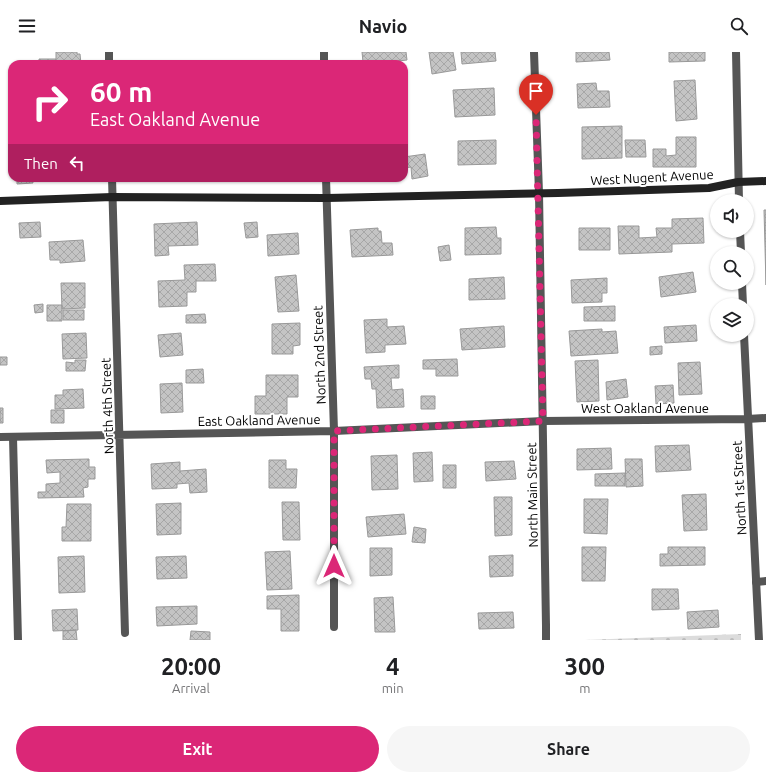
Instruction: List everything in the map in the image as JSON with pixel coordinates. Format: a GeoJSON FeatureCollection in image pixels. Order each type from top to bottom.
{"type":"FeatureCollection","features":[{"type":"Feature","properties":{"kind":"street","name":"North Main Street"},"geometry":{"type":"LineString","coordinates":[[534,52],[539,193],[546,640]]}},
{"type":"Feature","properties":{"kind":"street"},"geometry":{"type":"LineString","coordinates":[[736,52],[739,194]]}},
{"type":"Feature","properties":{"kind":"street","name":"North 4th Street"},"geometry":{"type":"LineString","coordinates":[[112,182],[125,633]]}},
{"type":"Feature","properties":{"kind":"street","name":"North 2nd Street"},"geometry":{"type":"LineString","coordinates":[[326,182],[334,431],[334,626]]}},
{"type":"Feature","properties":{"kind":"street","name":"West Nugent Avenue"},"geometry":{"type":"LineString","coordinates":[[0,202],[112,197],[327,198],[558,193],[708,188],[738,182],[766,182]]}},
{"type":"Feature","properties":{"kind":"street","name":"North 1st Street"},"geometry":{"type":"LineString","coordinates":[[744,342],[759,640]]}},
{"type":"Feature","properties":{"kind":"street","name":"West Oakland Avenue"},"geometry":{"type":"LineString","coordinates":[[543,421],[766,418]]}},
{"type":"Feature","properties":{"kind":"street","name":"East Oakland Avenue"},"geometry":{"type":"LineString","coordinates":[[0,437],[334,431],[543,421]]}},
{"type":"Feature","properties":{"kind":"street"},"geometry":{"type":"LineString","coordinates":[[13,437],[18,640]]}},
{"type":"Feature","properties":{"kind":"street"},"geometry":{"type":"LineString","coordinates":[[756,582],[766,581]]}},
{"type":"Feature","properties":{"kind":"green space"},"geometry":{"type":"Polygon","coordinates":[[[741,634],[741,640],[585,640],[741,634]]]}},
{"type":"Feature","properties":{"kind":"building"},"geometry":{"type":"Polygon","coordinates":[[[56,52],[77,52],[77,54],[80,54],[81,60],[39,60],[56,59],[56,52]]]}},
{"type":"Feature","properties":{"kind":"building"},"geometry":{"type":"Polygon","coordinates":[[[362,52],[406,52],[407,60],[363,60],[362,52]]]}},
{"type":"Feature","properties":{"kind":"building"},"geometry":{"type":"Polygon","coordinates":[[[429,52],[453,52],[456,70],[432,74],[429,52]]]}},
{"type":"Feature","properties":{"kind":"building"},"geometry":{"type":"Polygon","coordinates":[[[461,52],[495,52],[496,61],[462,64],[461,52]]]}},
{"type":"Feature","properties":{"kind":"building"},"geometry":{"type":"Polygon","coordinates":[[[576,52],[609,52],[610,60],[576,62],[576,52]]]}},
{"type":"Feature","properties":{"kind":"building"},"geometry":{"type":"Polygon","coordinates":[[[669,52],[705,52],[705,61],[669,62],[669,52]]]}},
{"type":"Feature","properties":{"kind":"building"},"geometry":{"type":"Polygon","coordinates":[[[695,80],[697,119],[676,121],[674,81],[695,80]]]}},
{"type":"Feature","properties":{"kind":"building"},"geometry":{"type":"Polygon","coordinates":[[[596,83],[597,91],[609,91],[610,107],[578,108],[577,84],[596,83]]]}},
{"type":"Feature","properties":{"kind":"building"},"geometry":{"type":"Polygon","coordinates":[[[494,88],[495,115],[455,117],[453,90],[494,88]]]}},
{"type":"Feature","properties":{"kind":"building"},"geometry":{"type":"Polygon","coordinates":[[[622,126],[622,158],[582,159],[582,127],[622,126]]]}},
{"type":"Feature","properties":{"kind":"building"},"geometry":{"type":"Polygon","coordinates":[[[676,137],[696,137],[696,167],[653,167],[653,149],[666,149],[666,156],[676,155],[676,137]]]}},
{"type":"Feature","properties":{"kind":"building"},"geometry":{"type":"Polygon","coordinates":[[[496,140],[496,164],[458,165],[458,141],[496,140]]]}},
{"type":"Feature","properties":{"kind":"building"},"geometry":{"type":"Polygon","coordinates":[[[625,140],[645,140],[646,157],[626,157],[625,140]]]}},
{"type":"Feature","properties":{"kind":"building"},"geometry":{"type":"Polygon","coordinates":[[[425,154],[428,176],[412,179],[411,167],[408,167],[408,156],[425,154]]]}},
{"type":"Feature","properties":{"kind":"building"},"geometry":{"type":"Polygon","coordinates":[[[17,182],[33,183],[17,184],[17,182]]]}},
{"type":"Feature","properties":{"kind":"building"},"geometry":{"type":"Polygon","coordinates":[[[764,210],[766,210],[766,285],[764,210]]]}},
{"type":"Feature","properties":{"kind":"building"},"geometry":{"type":"Polygon","coordinates":[[[703,218],[704,243],[672,244],[672,252],[619,254],[618,226],[639,226],[639,238],[657,237],[656,228],[672,228],[672,219],[703,218]]]}},
{"type":"Feature","properties":{"kind":"building"},"geometry":{"type":"Polygon","coordinates":[[[40,222],[41,237],[20,238],[19,223],[40,222]]]}},
{"type":"Feature","properties":{"kind":"building"},"geometry":{"type":"Polygon","coordinates":[[[197,222],[198,245],[168,246],[169,255],[155,256],[154,224],[197,222]]]}},
{"type":"Feature","properties":{"kind":"building"},"geometry":{"type":"Polygon","coordinates":[[[257,222],[258,237],[246,238],[244,223],[257,222]]]}},
{"type":"Feature","properties":{"kind":"building"},"geometry":{"type":"Polygon","coordinates":[[[496,227],[497,238],[501,238],[501,254],[465,255],[465,228],[496,227]]]}},
{"type":"Feature","properties":{"kind":"building"},"geometry":{"type":"Polygon","coordinates":[[[378,228],[378,231],[381,231],[382,243],[392,243],[393,255],[352,257],[350,230],[378,228]]]}},
{"type":"Feature","properties":{"kind":"building"},"geometry":{"type":"Polygon","coordinates":[[[579,228],[610,228],[610,250],[579,250],[579,228]]]}},
{"type":"Feature","properties":{"kind":"building"},"geometry":{"type":"Polygon","coordinates":[[[298,233],[299,254],[268,256],[267,235],[298,233]]]}},
{"type":"Feature","properties":{"kind":"building"},"geometry":{"type":"Polygon","coordinates":[[[83,240],[85,261],[60,263],[60,260],[50,260],[49,242],[83,240]]]}},
{"type":"Feature","properties":{"kind":"building"},"geometry":{"type":"Polygon","coordinates":[[[449,245],[451,260],[440,261],[438,247],[449,245]]]}},
{"type":"Feature","properties":{"kind":"building"},"geometry":{"type":"Polygon","coordinates":[[[215,264],[216,281],[196,281],[196,292],[187,292],[187,306],[159,307],[158,281],[185,280],[184,265],[215,264]]]}},
{"type":"Feature","properties":{"kind":"building"},"geometry":{"type":"Polygon","coordinates":[[[693,272],[696,292],[661,297],[659,277],[693,272]]]}},
{"type":"Feature","properties":{"kind":"building"},"geometry":{"type":"Polygon","coordinates":[[[296,275],[299,311],[278,312],[275,277],[296,275]]]}},
{"type":"Feature","properties":{"kind":"building"},"geometry":{"type":"Polygon","coordinates":[[[504,277],[505,299],[469,300],[469,279],[504,277]]]}},
{"type":"Feature","properties":{"kind":"building"},"geometry":{"type":"Polygon","coordinates":[[[607,278],[607,293],[602,293],[602,302],[572,303],[571,280],[607,278]]]}},
{"type":"Feature","properties":{"kind":"building"},"geometry":{"type":"Polygon","coordinates":[[[61,283],[85,283],[85,308],[62,309],[61,283]]]}},
{"type":"Feature","properties":{"kind":"building"},"geometry":{"type":"Polygon","coordinates":[[[43,304],[43,312],[35,313],[34,305],[43,304]]]}},
{"type":"Feature","properties":{"kind":"building"},"geometry":{"type":"Polygon","coordinates":[[[47,305],[62,305],[62,321],[47,321],[47,305]]]}},
{"type":"Feature","properties":{"kind":"building"},"geometry":{"type":"Polygon","coordinates":[[[615,306],[615,321],[584,321],[584,307],[615,306]]]}},
{"type":"Feature","properties":{"kind":"building"},"geometry":{"type":"Polygon","coordinates":[[[63,310],[84,310],[84,320],[63,320],[63,310]]]}},
{"type":"Feature","properties":{"kind":"building"},"geometry":{"type":"Polygon","coordinates":[[[205,314],[206,323],[186,323],[186,315],[205,314]]]}},
{"type":"Feature","properties":{"kind":"building"},"geometry":{"type":"Polygon","coordinates":[[[387,319],[387,327],[404,326],[406,344],[385,345],[385,352],[366,353],[364,320],[387,319]]]}},
{"type":"Feature","properties":{"kind":"building"},"geometry":{"type":"Polygon","coordinates":[[[300,323],[300,345],[293,346],[293,354],[272,354],[272,324],[300,323]]]}},
{"type":"Feature","properties":{"kind":"building"},"geometry":{"type":"Polygon","coordinates":[[[696,325],[697,341],[665,343],[664,327],[696,325]]]}},
{"type":"Feature","properties":{"kind":"building"},"geometry":{"type":"Polygon","coordinates":[[[504,326],[505,347],[462,350],[460,329],[504,326]]]}},
{"type":"Feature","properties":{"kind":"building"},"geometry":{"type":"Polygon","coordinates":[[[602,329],[602,332],[616,331],[618,353],[571,356],[569,331],[602,329]]]}},
{"type":"Feature","properties":{"kind":"building"},"geometry":{"type":"Polygon","coordinates":[[[86,333],[87,358],[63,359],[62,334],[86,333]]]}},
{"type":"Feature","properties":{"kind":"building"},"geometry":{"type":"Polygon","coordinates":[[[181,333],[183,355],[160,357],[158,335],[181,333]]]}},
{"type":"Feature","properties":{"kind":"building"},"geometry":{"type":"Polygon","coordinates":[[[662,346],[662,354],[650,355],[650,347],[662,346]]]}},
{"type":"Feature","properties":{"kind":"building"},"geometry":{"type":"Polygon","coordinates":[[[0,357],[7,357],[7,365],[0,365],[0,357]]]}},
{"type":"Feature","properties":{"kind":"building"},"geometry":{"type":"Polygon","coordinates":[[[457,359],[458,376],[436,376],[436,369],[423,369],[423,360],[457,359]]]}},
{"type":"Feature","properties":{"kind":"building"},"geometry":{"type":"Polygon","coordinates":[[[75,360],[86,360],[85,371],[66,371],[66,362],[75,363],[75,360]]]}},
{"type":"Feature","properties":{"kind":"building"},"geometry":{"type":"Polygon","coordinates":[[[598,360],[599,401],[577,402],[575,361],[598,360]]]}},
{"type":"Feature","properties":{"kind":"building"},"geometry":{"type":"Polygon","coordinates":[[[700,362],[702,394],[679,395],[678,363],[700,362]]]}},
{"type":"Feature","properties":{"kind":"building"},"geometry":{"type":"Polygon","coordinates":[[[399,365],[399,378],[391,378],[392,390],[403,389],[404,407],[377,408],[376,389],[372,389],[371,379],[365,379],[364,367],[399,365]]]}},
{"type":"Feature","properties":{"kind":"building"},"geometry":{"type":"Polygon","coordinates":[[[203,369],[204,383],[186,383],[186,370],[203,369]]]}},
{"type":"Feature","properties":{"kind":"building"},"geometry":{"type":"Polygon","coordinates":[[[266,375],[298,375],[298,397],[287,397],[287,414],[255,414],[255,396],[266,396],[266,375]]]}},
{"type":"Feature","properties":{"kind":"building"},"geometry":{"type":"Polygon","coordinates":[[[626,379],[628,397],[607,400],[606,382],[626,379]]]}},
{"type":"Feature","properties":{"kind":"building"},"geometry":{"type":"Polygon","coordinates":[[[182,383],[183,412],[161,413],[160,384],[182,383]]]}},
{"type":"Feature","properties":{"kind":"building"},"geometry":{"type":"Polygon","coordinates":[[[673,385],[674,403],[656,404],[655,386],[673,385]]]}},
{"type":"Feature","properties":{"kind":"building"},"geometry":{"type":"Polygon","coordinates":[[[83,389],[84,408],[55,409],[55,395],[63,395],[63,390],[83,389]]]}},
{"type":"Feature","properties":{"kind":"building"},"geometry":{"type":"Polygon","coordinates":[[[421,396],[435,396],[435,409],[421,409],[421,396]]]}},
{"type":"Feature","properties":{"kind":"building"},"geometry":{"type":"Polygon","coordinates":[[[0,408],[3,408],[3,423],[0,423],[0,408]]]}},
{"type":"Feature","properties":{"kind":"building"},"geometry":{"type":"Polygon","coordinates":[[[51,410],[64,410],[64,423],[51,423],[51,410]]]}},
{"type":"Feature","properties":{"kind":"building"},"geometry":{"type":"Polygon","coordinates":[[[689,445],[691,470],[656,472],[655,446],[689,445]]]}},
{"type":"Feature","properties":{"kind":"building"},"geometry":{"type":"Polygon","coordinates":[[[611,448],[612,469],[577,470],[577,449],[611,448]]]}},
{"type":"Feature","properties":{"kind":"building"},"geometry":{"type":"Polygon","coordinates":[[[432,452],[433,481],[414,482],[413,453],[432,452]]]}},
{"type":"Feature","properties":{"kind":"building"},"geometry":{"type":"Polygon","coordinates":[[[397,455],[398,489],[372,490],[371,456],[397,455]]]}},
{"type":"Feature","properties":{"kind":"building"},"geometry":{"type":"Polygon","coordinates":[[[89,459],[89,467],[95,467],[95,479],[88,479],[88,487],[83,488],[84,497],[38,498],[38,492],[46,492],[46,484],[60,483],[60,472],[47,473],[46,460],[89,459]]]}},
{"type":"Feature","properties":{"kind":"building"},"geometry":{"type":"Polygon","coordinates":[[[625,459],[642,459],[643,486],[626,487],[625,459]]]}},
{"type":"Feature","properties":{"kind":"building"},"geometry":{"type":"Polygon","coordinates":[[[269,460],[286,460],[286,469],[297,469],[296,488],[269,488],[269,460]]]}},
{"type":"Feature","properties":{"kind":"building"},"geometry":{"type":"Polygon","coordinates":[[[514,461],[516,479],[486,481],[485,462],[514,461]]]}},
{"type":"Feature","properties":{"kind":"building"},"geometry":{"type":"Polygon","coordinates":[[[180,462],[180,471],[206,469],[207,492],[190,493],[189,483],[177,484],[177,488],[152,489],[151,464],[180,462]]]}},
{"type":"Feature","properties":{"kind":"building"},"geometry":{"type":"Polygon","coordinates":[[[443,465],[456,465],[456,488],[443,488],[443,465]]]}},
{"type":"Feature","properties":{"kind":"building"},"geometry":{"type":"Polygon","coordinates":[[[625,473],[625,486],[595,486],[595,474],[625,473]]]}},
{"type":"Feature","properties":{"kind":"building"},"geometry":{"type":"Polygon","coordinates":[[[706,494],[707,530],[684,531],[682,495],[706,494]]]}},
{"type":"Feature","properties":{"kind":"building"},"geometry":{"type":"Polygon","coordinates":[[[494,497],[512,497],[512,535],[495,536],[494,497]]]}},
{"type":"Feature","properties":{"kind":"building"},"geometry":{"type":"Polygon","coordinates":[[[584,499],[608,499],[607,534],[584,533],[584,499]]]}},
{"type":"Feature","properties":{"kind":"building"},"geometry":{"type":"Polygon","coordinates":[[[282,502],[299,502],[300,540],[283,540],[282,502]]]}},
{"type":"Feature","properties":{"kind":"building"},"geometry":{"type":"Polygon","coordinates":[[[181,503],[181,534],[157,535],[156,504],[181,503]]]}},
{"type":"Feature","properties":{"kind":"building"},"geometry":{"type":"Polygon","coordinates":[[[67,504],[91,504],[91,541],[62,541],[62,527],[66,527],[67,504]]]}},
{"type":"Feature","properties":{"kind":"building"},"geometry":{"type":"Polygon","coordinates":[[[404,514],[406,534],[368,537],[366,517],[404,514]]]}},
{"type":"Feature","properties":{"kind":"building"},"geometry":{"type":"Polygon","coordinates":[[[414,527],[426,529],[425,543],[412,542],[414,527]]]}},
{"type":"Feature","properties":{"kind":"building"},"geometry":{"type":"Polygon","coordinates":[[[582,547],[606,547],[605,581],[582,581],[582,547]]]}},
{"type":"Feature","properties":{"kind":"building"},"geometry":{"type":"Polygon","coordinates":[[[668,547],[705,547],[705,565],[660,566],[660,554],[668,554],[668,547]]]}},
{"type":"Feature","properties":{"kind":"building"},"geometry":{"type":"Polygon","coordinates":[[[370,548],[392,548],[392,575],[370,576],[370,548]]]}},
{"type":"Feature","properties":{"kind":"building"},"geometry":{"type":"Polygon","coordinates":[[[290,551],[292,589],[267,590],[265,552],[290,551]]]}},
{"type":"Feature","properties":{"kind":"building"},"geometry":{"type":"Polygon","coordinates":[[[513,555],[513,576],[490,577],[489,556],[513,555]]]}},
{"type":"Feature","properties":{"kind":"building"},"geometry":{"type":"Polygon","coordinates":[[[84,556],[85,592],[59,593],[58,557],[84,556]]]}},
{"type":"Feature","properties":{"kind":"building"},"geometry":{"type":"Polygon","coordinates":[[[186,556],[187,578],[157,579],[156,557],[186,556]]]}},
{"type":"Feature","properties":{"kind":"building"},"geometry":{"type":"Polygon","coordinates":[[[652,589],[678,589],[679,609],[652,610],[652,589]]]}},
{"type":"Feature","properties":{"kind":"building"},"geometry":{"type":"Polygon","coordinates":[[[299,595],[299,631],[281,631],[281,609],[267,609],[267,596],[299,595]]]}},
{"type":"Feature","properties":{"kind":"building"},"geometry":{"type":"Polygon","coordinates":[[[393,597],[395,632],[375,632],[374,598],[393,597]]]}},
{"type":"Feature","properties":{"kind":"building"},"geometry":{"type":"Polygon","coordinates":[[[197,606],[197,624],[157,626],[156,607],[197,606]]]}},
{"type":"Feature","properties":{"kind":"building"},"geometry":{"type":"Polygon","coordinates":[[[77,609],[78,630],[53,631],[52,610],[77,609]]]}},
{"type":"Feature","properties":{"kind":"building"},"geometry":{"type":"Polygon","coordinates":[[[718,610],[719,627],[688,629],[687,612],[718,610]]]}},
{"type":"Feature","properties":{"kind":"building"},"geometry":{"type":"Polygon","coordinates":[[[513,612],[514,628],[479,629],[478,613],[513,612]]]}},
{"type":"Feature","properties":{"kind":"building"},"geometry":{"type":"Polygon","coordinates":[[[76,630],[77,640],[63,640],[63,631],[76,630]]]}},
{"type":"Feature","properties":{"kind":"building"},"geometry":{"type":"Polygon","coordinates":[[[191,631],[210,632],[210,640],[190,640],[191,631]]]}},
{"type":"Feature","properties":{"kind":"route"},"geometry":{"type":"LineString","coordinates":[[334,566],[334,431],[543,421],[539,193],[536,115]]}}]}
